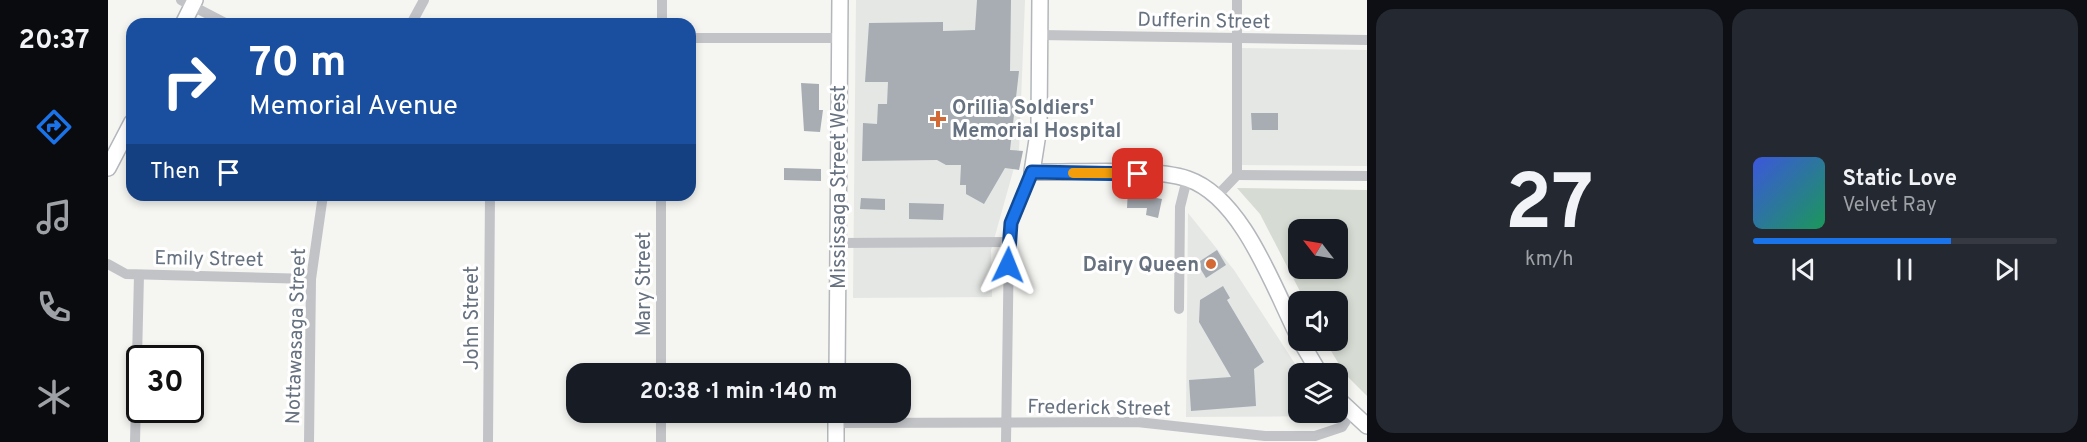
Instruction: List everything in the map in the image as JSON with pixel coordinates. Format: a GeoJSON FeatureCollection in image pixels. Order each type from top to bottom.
{"type":"FeatureCollection","features":[{"type":"Feature","properties":{"kind":"main road","name":"Mississaga Street West"},"geometry":{"type":"LineString","coordinates":[[837,363],[840,0]]}},
{"type":"Feature","properties":{"kind":"main road"},"geometry":{"type":"LineString","coordinates":[[1040,0],[1039,127],[1032,172],[1172,175],[1187,179],[1216,197],[1244,228],[1288,315]]}},
{"type":"Feature","properties":{"kind":"main road"},"geometry":{"type":"LineString","coordinates":[[185,18],[190,2]]}},
{"type":"Feature","properties":{"kind":"main road"},"geometry":{"type":"LineString","coordinates":[[108,168],[126,134]]}},
{"type":"Feature","properties":{"kind":"main road"},"geometry":{"type":"LineString","coordinates":[[1348,410],[1367,426]]}},
{"type":"Feature","properties":{"kind":"main road"},"geometry":{"type":"LineString","coordinates":[[836,423],[836,442]]}},
{"type":"Feature","properties":{"kind":"street"},"geometry":{"type":"LineString","coordinates":[[414,18],[424,0]]}},
{"type":"Feature","properties":{"kind":"street"},"geometry":{"type":"LineString","coordinates":[[662,0],[662,18]]}},
{"type":"Feature","properties":{"kind":"street"},"geometry":{"type":"LineString","coordinates":[[1216,197],[1237,175],[1237,0]]}},
{"type":"Feature","properties":{"kind":"street"},"geometry":{"type":"LineString","coordinates":[[190,2],[217,18]]}},
{"type":"Feature","properties":{"kind":"street","name":"Dufferin Street"},"geometry":{"type":"LineString","coordinates":[[1040,35],[1367,40]]}},
{"type":"Feature","properties":{"kind":"street"},"geometry":{"type":"LineString","coordinates":[[696,39],[840,38]]}},
{"type":"Feature","properties":{"kind":"street"},"geometry":{"type":"LineString","coordinates":[[1006,442],[1009,242],[1013,216],[1032,172]]}},
{"type":"Feature","properties":{"kind":"street"},"geometry":{"type":"LineString","coordinates":[[1237,175],[1367,176]]}},
{"type":"Feature","properties":{"kind":"street"},"geometry":{"type":"LineString","coordinates":[[1179,309],[1180,202],[1187,179]]}},
{"type":"Feature","properties":{"kind":"street","name":"Nottawasaga Street"},"geometry":{"type":"LineString","coordinates":[[309,442],[311,279],[322,201]]}},
{"type":"Feature","properties":{"kind":"street","name":"John Street"},"geometry":{"type":"LineString","coordinates":[[488,442],[490,201]]}},
{"type":"Feature","properties":{"kind":"street","name":"Mary Street"},"geometry":{"type":"LineString","coordinates":[[661,363],[662,201]]}},
{"type":"Feature","properties":{"kind":"street"},"geometry":{"type":"LineString","coordinates":[[838,243],[1009,242]]}},
{"type":"Feature","properties":{"kind":"street","name":"Emily Street"},"geometry":{"type":"LineString","coordinates":[[108,264],[119,271],[139,275],[311,279]]}},
{"type":"Feature","properties":{"kind":"street"},"geometry":{"type":"LineString","coordinates":[[135,442],[139,275]]}},
{"type":"Feature","properties":{"kind":"street","name":"Frederick Street"},"geometry":{"type":"LineString","coordinates":[[911,420],[1007,423],[1137,422],[1265,439],[1316,436],[1333,432],[1342,426],[1351,413]]}},
{"type":"Feature","properties":{"kind":"street"},"geometry":{"type":"LineString","coordinates":[[661,423],[661,442]]}},
{"type":"Feature","properties":{"kind":"shaded area","name":"Orillia Soldiers' Memorial Hospital"},"geometry":{"type":"Polygon","coordinates":[[[856,0],[1025,0],[1019,150],[991,250],[992,297],[853,298],[856,0]]]}},
{"type":"Feature","properties":{"kind":"shaded area"},"geometry":{"type":"Polygon","coordinates":[[[1242,48],[1367,50],[1367,166],[1239,165],[1242,48]]]}},
{"type":"Feature","properties":{"kind":"shaded area"},"geometry":{"type":"Polygon","coordinates":[[[1237,188],[1367,190],[1367,396],[1348,377],[1348,363],[1338,363],[1331,351],[1348,351],[1348,291],[1300,291],[1294,279],[1348,279],[1348,219],[1288,219],[1288,268],[1260,214],[1237,188]]]}},
{"type":"Feature","properties":{"kind":"shaded area"},"geometry":{"type":"Polygon","coordinates":[[[1188,213],[1234,270],[1294,363],[1288,363],[1288,416],[1186,417],[1188,213]]]}},
{"type":"Feature","properties":{"kind":"building"},"geometry":{"type":"Polygon","coordinates":[[[977,0],[1011,0],[1010,71],[1019,71],[1010,150],[1023,151],[1019,170],[1005,168],[984,204],[966,194],[966,185],[960,185],[961,165],[946,165],[937,160],[862,161],[863,123],[877,124],[878,104],[887,104],[888,82],[865,82],[869,23],[943,22],[943,31],[975,30],[977,0]]]}},
{"type":"Feature","properties":{"kind":"building"},"geometry":{"type":"Polygon","coordinates":[[[801,83],[819,84],[819,110],[823,110],[820,132],[804,131],[801,83]]]}},
{"type":"Feature","properties":{"kind":"building"},"geometry":{"type":"Polygon","coordinates":[[[1251,113],[1278,113],[1278,130],[1252,130],[1251,113]]]}},
{"type":"Feature","properties":{"kind":"building"},"geometry":{"type":"Polygon","coordinates":[[[784,168],[821,169],[821,181],[784,180],[784,168]]]}},
{"type":"Feature","properties":{"kind":"building"},"geometry":{"type":"Polygon","coordinates":[[[1128,189],[1141,189],[1140,195],[1162,199],[1158,218],[1146,215],[1147,208],[1127,208],[1128,189]]]}},
{"type":"Feature","properties":{"kind":"building"},"geometry":{"type":"Polygon","coordinates":[[[861,198],[885,199],[885,210],[860,209],[861,198]]]}},
{"type":"Feature","properties":{"kind":"building"},"geometry":{"type":"Polygon","coordinates":[[[909,203],[944,204],[943,220],[909,219],[909,203]]]}},
{"type":"Feature","properties":{"kind":"building"},"geometry":{"type":"Polygon","coordinates":[[[1217,250],[1226,265],[1206,278],[1197,263],[1217,250]]]}},
{"type":"Feature","properties":{"kind":"building"},"geometry":{"type":"Polygon","coordinates":[[[1223,286],[1230,298],[1227,300],[1264,362],[1254,369],[1256,406],[1191,411],[1189,380],[1231,377],[1199,322],[1200,300],[1223,286]]]}},
{"type":"Feature","properties":{"kind":"slow traffic"},"geometry":{"type":"LineString","coordinates":[[1073,173],[1114,173]]}},
{"type":"Feature","properties":{"kind":"place","name":"Orillia Soldiers' Memorial Hospital"},"geometry":{"type":"Point","coordinates":[938,119]}},
{"type":"Feature","properties":{"kind":"place","name":"Dairy Queen"},"geometry":{"type":"Point","coordinates":[1211,264]}},
{"type":"Feature","properties":{"kind":"route"},"geometry":{"type":"LineString","coordinates":[[1008,265],[1011,223],[1032,172],[1138,174]]}}]}
